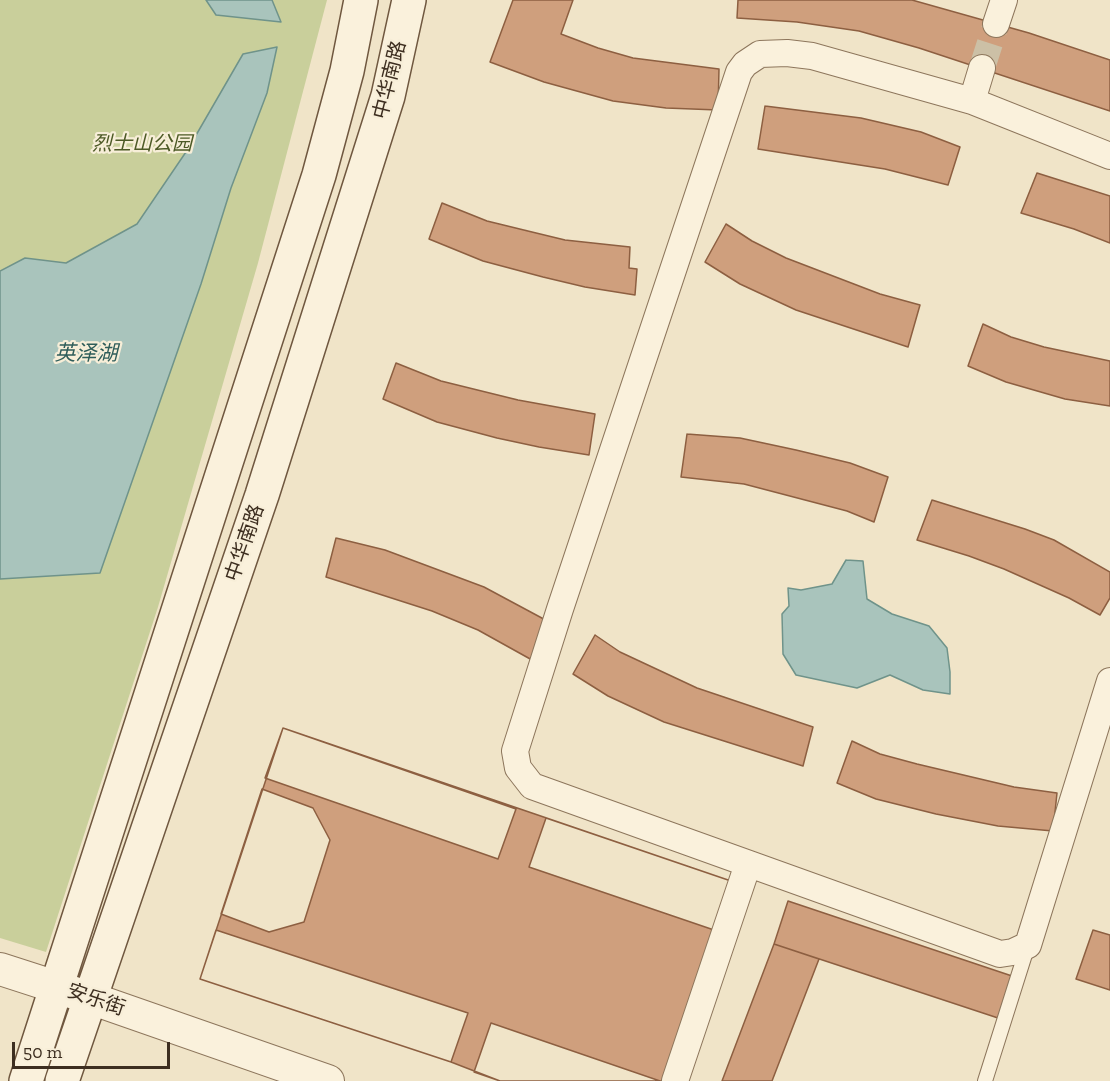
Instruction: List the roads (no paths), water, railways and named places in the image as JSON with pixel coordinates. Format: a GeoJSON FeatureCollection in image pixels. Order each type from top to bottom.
{"type":"FeatureCollection","features":[{"type":"Feature","properties":{"kind":"main road"},"geometry":{"type":"LineString","coordinates":[[26,1081],[319,175],[347,71],[361,0]]}},
{"type":"Feature","properties":{"kind":"main road","name":"中华南路"},"geometry":{"type":"LineString","coordinates":[[62,1081],[262,495],[388,96],[409,0]]}},
{"type":"Feature","properties":{"kind":"street"},"geometry":{"type":"LineString","coordinates":[[1110,156],[972,101],[812,56],[787,53],[760,54],[745,64],[739,72],[515,751],[518,768],[532,786],[999,954],[1013,952],[1028,945],[1110,681]]}},
{"type":"Feature","properties":{"kind":"street"},"geometry":{"type":"LineString","coordinates":[[972,101],[982,68]]}},
{"type":"Feature","properties":{"kind":"street"},"geometry":{"type":"LineString","coordinates":[[675,1081],[748,864]]}},
{"type":"Feature","properties":{"kind":"street","name":"安乐街"},"geometry":{"type":"LineString","coordinates":[[0,969],[328,1081]]}},
{"type":"Feature","properties":{"kind":"lane"},"geometry":{"type":"LineString","coordinates":[[985,1081],[1028,945]]}},
{"type":"Feature","properties":{"kind":"water"},"geometry":{"type":"Polygon","coordinates":[[[206,0],[272,0],[281,22],[216,15],[206,0]]]}},
{"type":"Feature","properties":{"kind":"water","name":"英泽湖"},"geometry":{"type":"Polygon","coordinates":[[[277,47],[267,93],[231,188],[201,284],[100,573],[0,579],[0,271],[25,258],[66,263],[137,224],[188,149],[243,54],[277,47]]]}},
{"type":"Feature","properties":{"kind":"water"},"geometry":{"type":"Polygon","coordinates":[[[846,560],[863,561],[867,599],[892,614],[929,626],[947,648],[950,694],[923,690],[890,675],[857,688],[796,675],[783,654],[782,614],[789,606],[788,588],[801,590],[832,584],[846,560]]]}},
{"type":"Feature","properties":{"kind":"tunnel"},"geometry":{"type":"LineString","coordinates":[[982,68],[996,24]]}},
{"type":"Feature","properties":{"kind":"park label","name":"烈士山公园"},"geometry":{"type":"Point","coordinates":[142,144]}}]}
